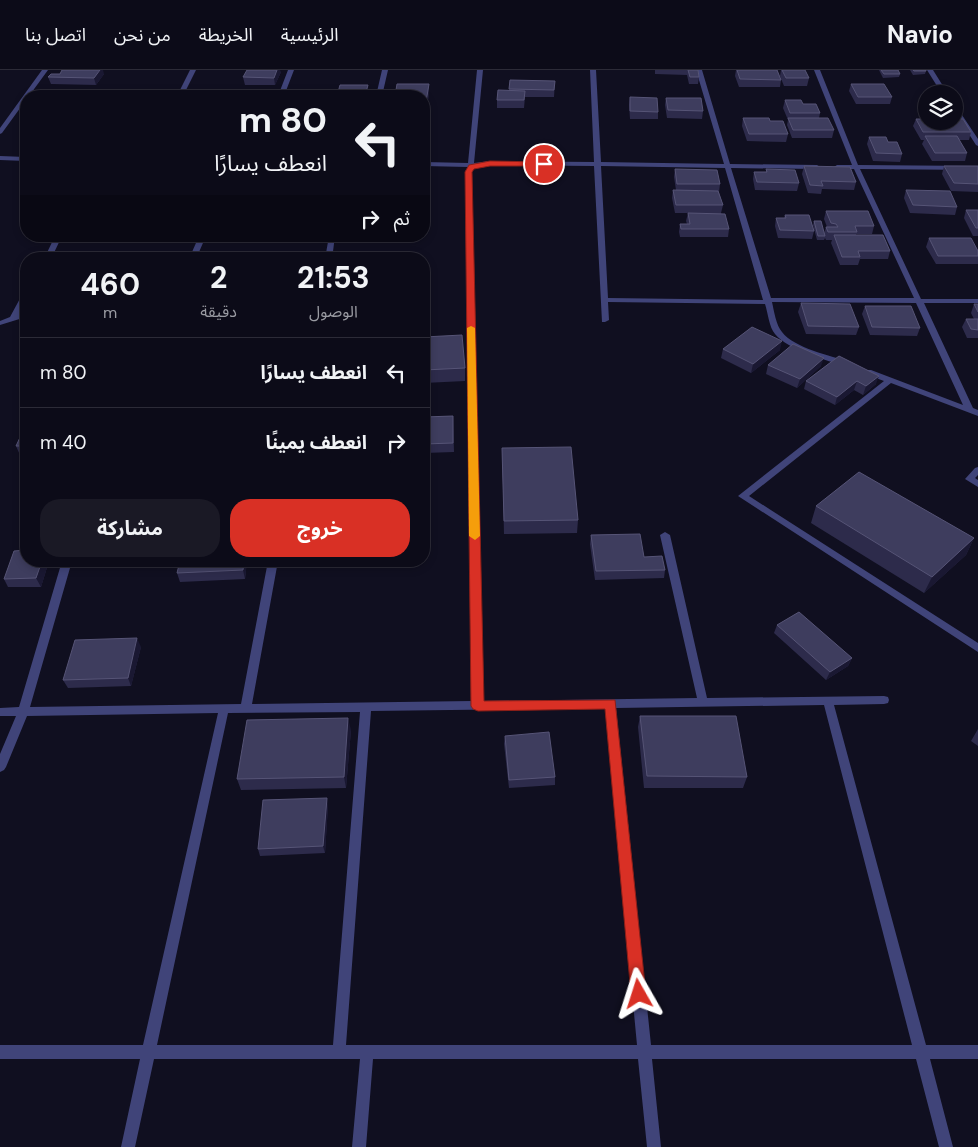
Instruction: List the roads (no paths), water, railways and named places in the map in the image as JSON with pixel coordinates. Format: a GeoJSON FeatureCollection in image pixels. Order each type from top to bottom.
{"type":"FeatureCollection","features":[{"type":"Feature","properties":{"kind":"street"},"geometry":{"type":"LineString","coordinates":[[30,90],[45,70]]}},
{"type":"Feature","properties":{"kind":"street"},"geometry":{"type":"LineString","coordinates":[[183,90],[193,70]]}},
{"type":"Feature","properties":{"kind":"street"},"geometry":{"type":"LineString","coordinates":[[284,90],[291,70]]}},
{"type":"Feature","properties":{"kind":"street"},"geometry":{"type":"LineString","coordinates":[[380,90],[385,70]]}},
{"type":"Feature","properties":{"kind":"street"},"geometry":{"type":"LineString","coordinates":[[478,706],[468,172],[473,166],[480,70]]}},
{"type":"Feature","properties":{"kind":"street"},"geometry":{"type":"LineString","coordinates":[[593,70],[605,320]]}},
{"type":"Feature","properties":{"kind":"street"},"geometry":{"type":"LineString","coordinates":[[699,70],[776,332],[781,337],[853,366]]}},
{"type":"Feature","properties":{"kind":"street"},"geometry":{"type":"LineString","coordinates":[[817,70],[856,167],[916,300],[970,410]]}},
{"type":"Feature","properties":{"kind":"street"},"geometry":{"type":"LineString","coordinates":[[930,70],[940,85]]}},
{"type":"Feature","properties":{"kind":"street"},"geometry":{"type":"LineString","coordinates":[[0,132],[20,104]]}},
{"type":"Feature","properties":{"kind":"street"},"geometry":{"type":"LineString","coordinates":[[963,121],[978,144]]}},
{"type":"Feature","properties":{"kind":"street"},"geometry":{"type":"LineString","coordinates":[[0,158],[20,159]]}},
{"type":"Feature","properties":{"kind":"street"},"geometry":{"type":"LineString","coordinates":[[430,164],[473,166],[490,163],[978,168]]}},
{"type":"Feature","properties":{"kind":"street"},"geometry":{"type":"LineString","coordinates":[[604,300],[978,301]]}},
{"type":"Feature","properties":{"kind":"street"},"geometry":{"type":"LineString","coordinates":[[13,319],[20,306]]}},
{"type":"Feature","properties":{"kind":"street"},"geometry":{"type":"LineString","coordinates":[[0,323],[20,317]]}},
{"type":"Feature","properties":{"kind":"street"},"geometry":{"type":"LineString","coordinates":[[862,370],[978,413]]}},
{"type":"Feature","properties":{"kind":"street"},"geometry":{"type":"LineString","coordinates":[[890,380],[743,496],[978,648]]}},
{"type":"Feature","properties":{"kind":"street"},"geometry":{"type":"LineString","coordinates":[[978,470],[969,480],[978,484]]}},
{"type":"Feature","properties":{"kind":"street"},"geometry":{"type":"LineString","coordinates":[[666,535],[704,702]]}},
{"type":"Feature","properties":{"kind":"street"},"geometry":{"type":"LineString","coordinates":[[0,767],[23,712],[65,567]]}},
{"type":"Feature","properties":{"kind":"street"},"geometry":{"type":"LineString","coordinates":[[246,709],[272,567]]}},
{"type":"Feature","properties":{"kind":"street"},"geometry":{"type":"LineString","coordinates":[[0,712],[884,700]]}},
{"type":"Feature","properties":{"kind":"street"},"geometry":{"type":"LineString","coordinates":[[828,701],[946,1147]]}},
{"type":"Feature","properties":{"kind":"street"},"geometry":{"type":"LineString","coordinates":[[610,704],[654,1147]]}},
{"type":"Feature","properties":{"kind":"street"},"geometry":{"type":"LineString","coordinates":[[339,1052],[366,707]]}},
{"type":"Feature","properties":{"kind":"street"},"geometry":{"type":"LineString","coordinates":[[128,1147],[224,709]]}},
{"type":"Feature","properties":{"kind":"street"},"geometry":{"type":"LineString","coordinates":[[0,1052],[978,1052]]}},
{"type":"Feature","properties":{"kind":"street"},"geometry":{"type":"LineString","coordinates":[[359,1147],[367,1052]]}}]}
